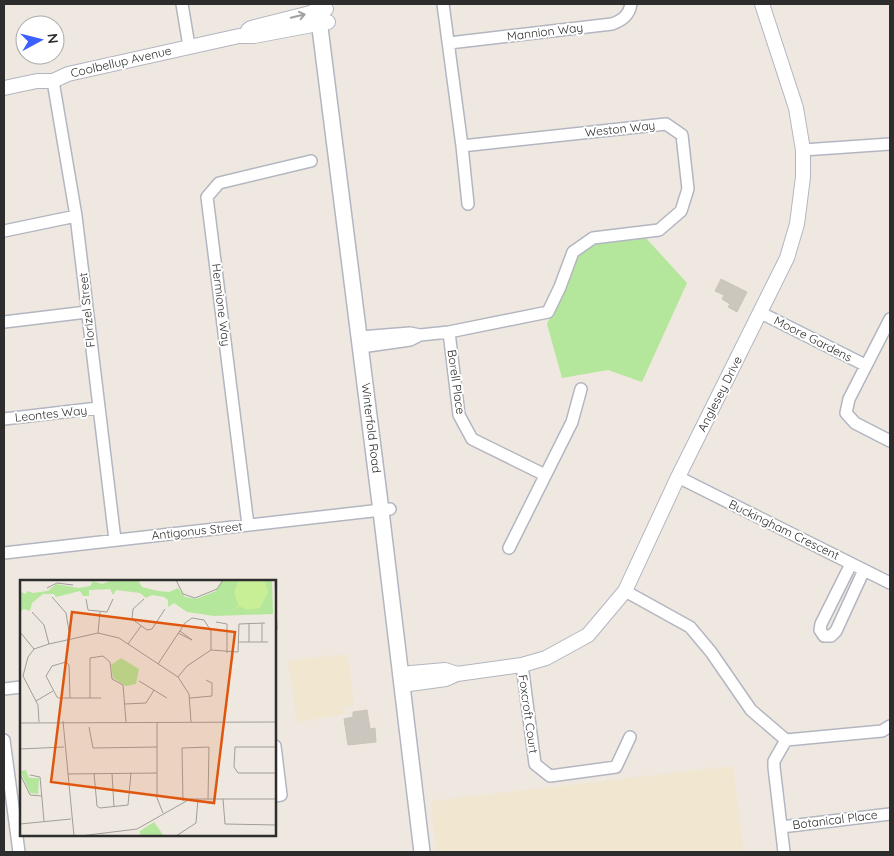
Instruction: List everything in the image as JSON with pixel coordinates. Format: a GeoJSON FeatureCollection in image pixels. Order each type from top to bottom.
{"type":"FeatureCollection","features":[{"type":"Feature","properties":{"kind":"main road","name":"Winterfold Road"},"geometry":{"type":"LineString","coordinates":[[322,12],[385,510],[405,679],[422,852]]}},
{"type":"Feature","properties":{"kind":"main road","name":"Winterfold Road"},"geometry":{"type":"LineString","coordinates":[[405,679],[429,852]]}},
{"type":"Feature","properties":{"kind":"street"},"geometry":{"type":"LineString","coordinates":[[182,4],[189,46]]}},
{"type":"Feature","properties":{"kind":"street"},"geometry":{"type":"LineString","coordinates":[[444,4],[468,204]]}},
{"type":"Feature","properties":{"kind":"street","name":"Mannion Way"},"geometry":{"type":"LineString","coordinates":[[449,43],[612,24],[626,16],[631,4]]}},
{"type":"Feature","properties":{"kind":"street","name":"Anglesey Drive"},"geometry":{"type":"LineString","coordinates":[[405,679],[445,670],[457,674],[522,665],[546,658],[588,635],[625,591],[678,477],[788,258],[797,224],[803,177],[803,150],[796,108],[764,4]]}},
{"type":"Feature","properties":{"kind":"street","name":"Coolbellup Avenue"},"geometry":{"type":"LineString","coordinates":[[4,88],[37,81],[53,81],[68,74],[189,46],[239,36],[254,36],[322,12]]}},
{"type":"Feature","properties":{"kind":"street","name":"Florizel Street"},"geometry":{"type":"LineString","coordinates":[[53,81],[76,216],[115,540]]}},
{"type":"Feature","properties":{"kind":"street","name":"Weston Way"},"geometry":{"type":"LineString","coordinates":[[364,341],[410,332],[420,335],[450,332],[548,312],[573,252],[593,238],[659,230],[681,211],[688,189],[682,135],[666,124],[462,146]]}},
{"type":"Feature","properties":{"kind":"street"},"geometry":{"type":"LineString","coordinates":[[803,150],[890,144]]}},
{"type":"Feature","properties":{"kind":"street","name":"Hermione Way"},"geometry":{"type":"LineString","coordinates":[[248,525],[207,197],[219,183],[311,162]]}},
{"type":"Feature","properties":{"kind":"street"},"geometry":{"type":"LineString","coordinates":[[4,231],[76,216]]}},
{"type":"Feature","properties":{"kind":"street"},"geometry":{"type":"LineString","coordinates":[[4,322],[87,312]]}},
{"type":"Feature","properties":{"kind":"street","name":"Moore Gardens"},"geometry":{"type":"LineString","coordinates":[[761,313],[865,365]]}},
{"type":"Feature","properties":{"kind":"street","name":"Moore Gardens"},"geometry":{"type":"LineString","coordinates":[[890,319],[849,399],[846,413],[855,423],[890,441]]}},
{"type":"Feature","properties":{"kind":"street","name":"Borell Place"},"geometry":{"type":"LineString","coordinates":[[450,332],[459,415],[472,439],[545,475]]}},
{"type":"Feature","properties":{"kind":"street"},"geometry":{"type":"LineString","coordinates":[[509,548],[572,422],[582,389]]}},
{"type":"Feature","properties":{"kind":"street","name":"Leontes Way"},"geometry":{"type":"LineString","coordinates":[[4,419],[98,408]]}},
{"type":"Feature","properties":{"kind":"street","name":"Buckingham Crescent"},"geometry":{"type":"LineString","coordinates":[[678,477],[890,583]]}},
{"type":"Feature","properties":{"kind":"street","name":"Antigonus Street"},"geometry":{"type":"LineString","coordinates":[[4,553],[385,510]]}},
{"type":"Feature","properties":{"kind":"street"},"geometry":{"type":"LineString","coordinates":[[851,564],[821,624],[820,630],[824,636],[830,636],[836,631],[864,570]]}},
{"type":"Feature","properties":{"kind":"street"},"geometry":{"type":"LineString","coordinates":[[625,591],[690,627],[712,652],[751,710],[786,740],[882,731],[890,726]]}},
{"type":"Feature","properties":{"kind":"street","name":"Foxcroft Court"},"geometry":{"type":"LineString","coordinates":[[522,665],[535,764],[550,776],[616,767],[630,737]]}},
{"type":"Feature","properties":{"kind":"street"},"geometry":{"type":"LineString","coordinates":[[4,689],[20,687]]}},
{"type":"Feature","properties":{"kind":"street"},"geometry":{"type":"LineString","coordinates":[[4,740],[6,768],[18,821],[19,852]]}},
{"type":"Feature","properties":{"kind":"street"},"geometry":{"type":"LineString","coordinates":[[784,852],[774,761],[786,740]]}},
{"type":"Feature","properties":{"kind":"street"},"geometry":{"type":"LineString","coordinates":[[276,753],[282,796],[276,796]]}},
{"type":"Feature","properties":{"kind":"street","name":"Botanical Place"},"geometry":{"type":"LineString","coordinates":[[781,827],[890,814]]}},
{"type":"Feature","properties":{"kind":"shaded area"},"geometry":{"type":"Polygon","coordinates":[[[348,654],[354,706],[344,707],[345,714],[297,722],[288,661],[348,654]]]}},
{"type":"Feature","properties":{"kind":"shaded area"},"geometry":{"type":"Polygon","coordinates":[[[733,766],[744,852],[436,852],[431,801],[733,766]]]}},
{"type":"Feature","properties":{"kind":"green space"},"geometry":{"type":"Polygon","coordinates":[[[645,237],[687,283],[642,382],[608,370],[562,378],[547,324],[577,256],[594,243],[645,237]]]}},
{"type":"Feature","properties":{"kind":"building"},"geometry":{"type":"Polygon","coordinates":[[[721,279],[747,292],[737,312],[728,307],[730,304],[722,299],[724,295],[715,291],[721,279]]]}},
{"type":"Feature","properties":{"kind":"building"},"geometry":{"type":"Polygon","coordinates":[[[367,710],[370,729],[375,728],[376,742],[348,745],[344,719],[353,717],[353,712],[367,710]]]}}]}
